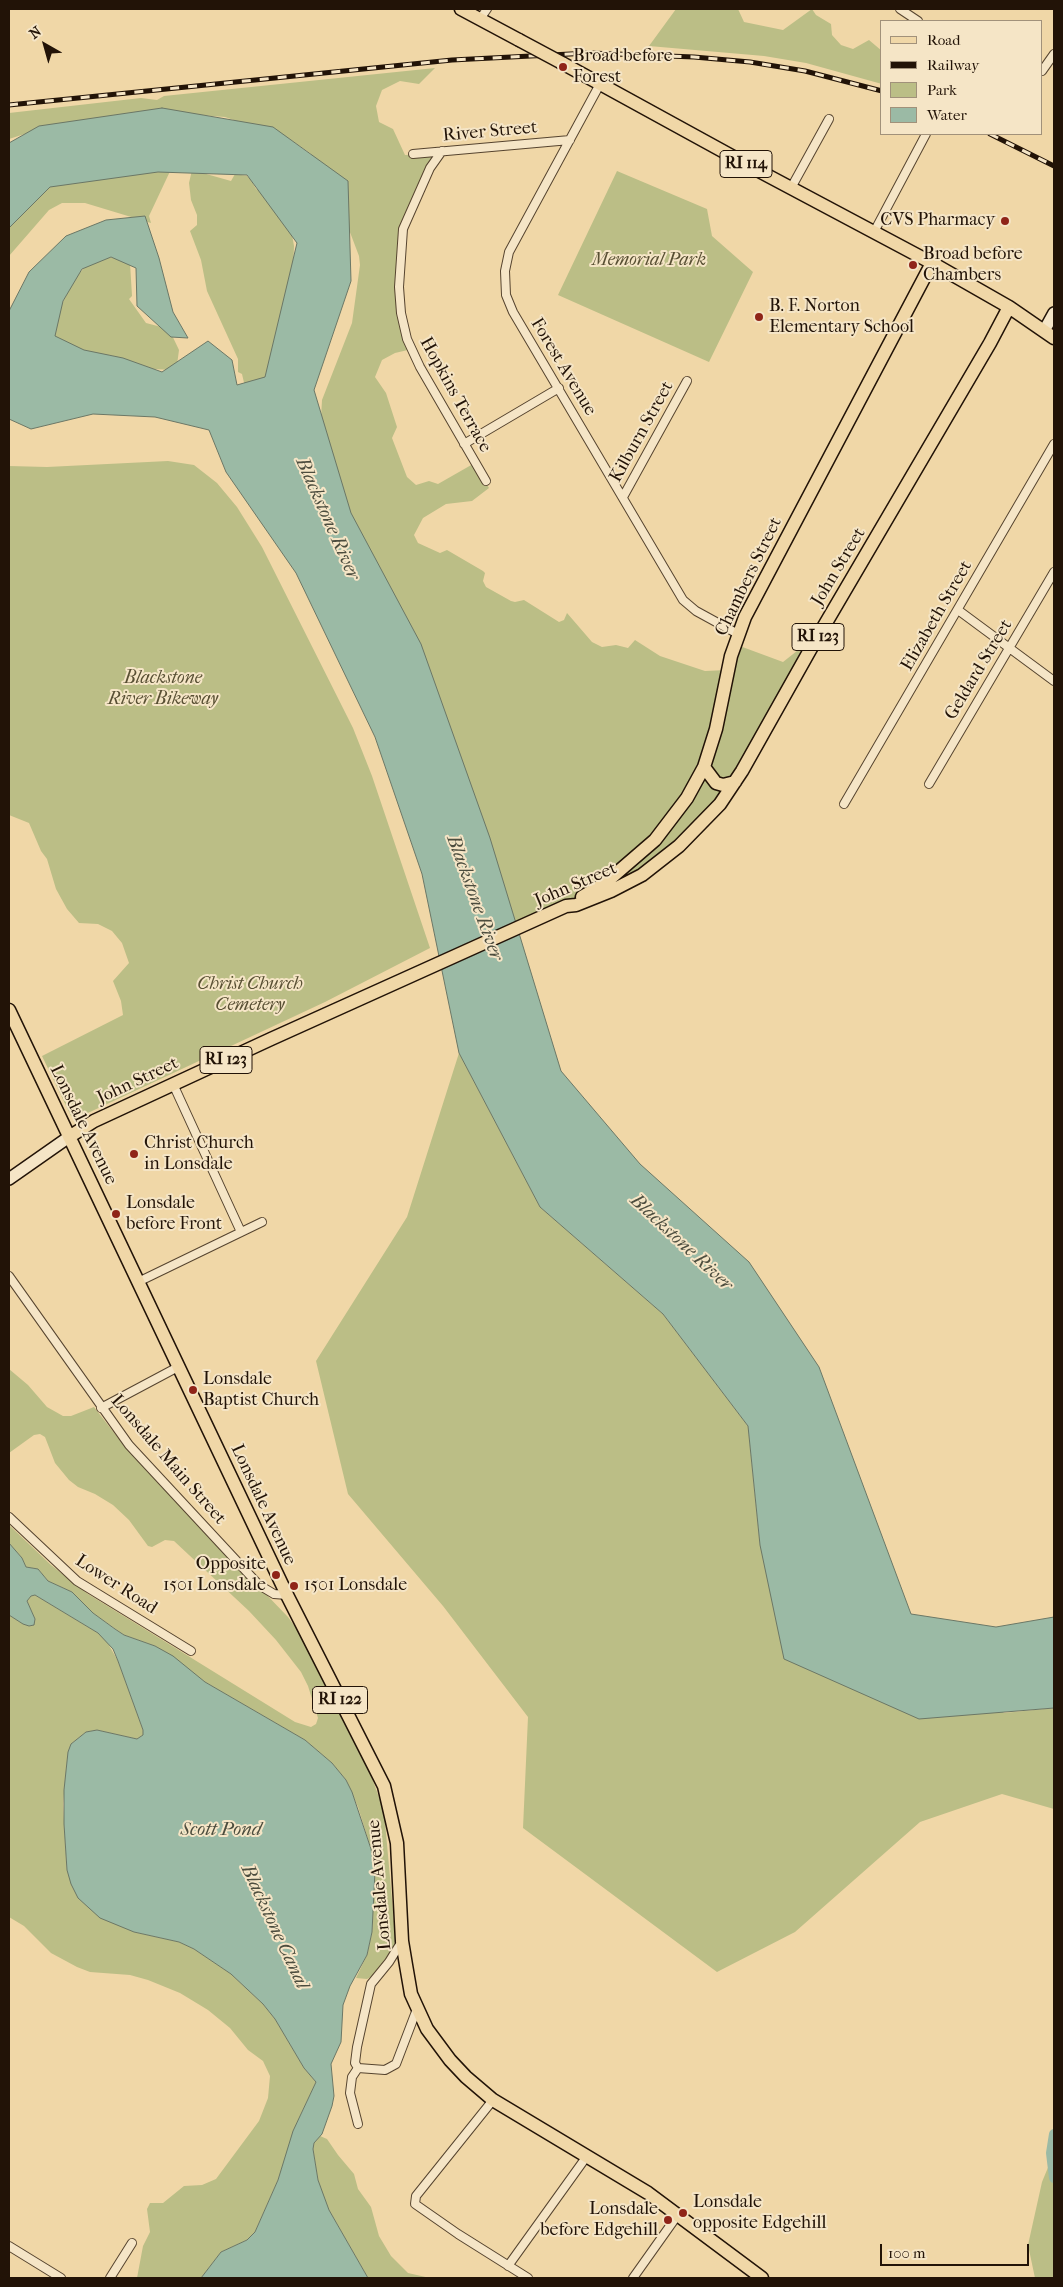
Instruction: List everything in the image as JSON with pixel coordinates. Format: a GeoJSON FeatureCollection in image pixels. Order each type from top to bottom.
{"type":"FeatureCollection","features":[{"type":"Feature","properties":{"kind":"main road","name":"RI 114"},"geometry":{"type":"LineString","coordinates":[[461,9],[484,14],[519,40],[932,263],[1009,307],[1049,335]]}},
{"type":"Feature","properties":{"kind":"main road","name":"Chambers Street"},"geometry":{"type":"LineString","coordinates":[[566,906],[604,884],[655,840],[687,798],[704,767],[714,736],[723,687],[738,634],[756,596],[932,263]]}},
{"type":"Feature","properties":{"kind":"main road","name":"John Street"},"geometry":{"type":"LineString","coordinates":[[69,1137],[94,1121],[173,1084],[566,906],[576,905],[610,892],[642,874],[701,826],[720,804],[734,782],[990,343],[1009,307]]}},
{"type":"Feature","properties":{"kind":"main road"},"geometry":{"type":"LineString","coordinates":[[1049,335],[1054,313]]}},
{"type":"Feature","properties":{"kind":"main road"},"geometry":{"type":"LineString","coordinates":[[704,767],[716,783],[723,785],[734,782]]}},
{"type":"Feature","properties":{"kind":"main road"},"geometry":{"type":"LineString","coordinates":[[655,840],[661,860]]}},
{"type":"Feature","properties":{"kind":"main road","name":"Lonsdale Avenue"},"geometry":{"type":"LineString","coordinates":[[9,1010],[287,1595],[362,1739],[384,1786],[397,1844],[402,1941],[412,1994],[417,2009],[434,2040],[466,2077],[494,2100],[648,2193],[762,2278]]}},
{"type":"Feature","properties":{"kind":"main road","name":"RI 123"},"geometry":{"type":"LineString","coordinates":[[9,1178],[69,1137]]}},
{"type":"Feature","properties":{"kind":"street"},"geometry":{"type":"LineString","coordinates":[[900,9],[916,20]]}},
{"type":"Feature","properties":{"kind":"street"},"geometry":{"type":"LineString","coordinates":[[1043,70],[1054,54]]}},
{"type":"Feature","properties":{"kind":"street","name":"Forest Avenue"},"geometry":{"type":"LineString","coordinates":[[600,84],[508,252],[505,271],[506,295],[513,312],[683,600],[696,611],[738,634]]}},
{"type":"Feature","properties":{"kind":"street"},"geometry":{"type":"LineString","coordinates":[[791,188],[829,119]]}},
{"type":"Feature","properties":{"kind":"street"},"geometry":{"type":"LineString","coordinates":[[874,232],[925,135]]}},
{"type":"Feature","properties":{"kind":"street","name":"River Street"},"geometry":{"type":"LineString","coordinates":[[413,154],[570,140]]}},
{"type":"Feature","properties":{"kind":"street","name":"Hopkins Terrace"},"geometry":{"type":"LineString","coordinates":[[442,151],[430,168],[403,229],[399,298],[404,328],[412,350],[486,481]]}},
{"type":"Feature","properties":{"kind":"street","name":"Kilburn Street"},"geometry":{"type":"LineString","coordinates":[[623,497],[687,381]]}},
{"type":"Feature","properties":{"kind":"street"},"geometry":{"type":"LineString","coordinates":[[464,444],[559,388]]}},
{"type":"Feature","properties":{"kind":"street","name":"Elizabeth Street"},"geometry":{"type":"LineString","coordinates":[[844,804],[1054,444]]}},
{"type":"Feature","properties":{"kind":"street","name":"Geldard Street"},"geometry":{"type":"LineString","coordinates":[[930,784],[1054,572]]}},
{"type":"Feature","properties":{"kind":"street"},"geometry":{"type":"LineString","coordinates":[[958,610],[1054,682]]}},
{"type":"Feature","properties":{"kind":"street"},"geometry":{"type":"LineString","coordinates":[[173,1084],[241,1232]]}},
{"type":"Feature","properties":{"kind":"street"},"geometry":{"type":"LineString","coordinates":[[138,1282],[262,1222]]}},
{"type":"Feature","properties":{"kind":"street","name":"Lonsdale Main Street"},"geometry":{"type":"LineString","coordinates":[[9,1276],[129,1445],[259,1585],[274,1594],[287,1595]]}},
{"type":"Feature","properties":{"kind":"street"},"geometry":{"type":"LineString","coordinates":[[101,1408],[178,1367]]}},
{"type":"Feature","properties":{"kind":"street","name":"Lower Road"},"geometry":{"type":"LineString","coordinates":[[9,1517],[77,1581],[191,1652]]}},
{"type":"Feature","properties":{"kind":"street"},"geometry":{"type":"LineString","coordinates":[[358,2068],[356,2062],[357,2047],[372,1984],[402,1941]]}},
{"type":"Feature","properties":{"kind":"street"},"geometry":{"type":"LineString","coordinates":[[358,2068],[385,2070],[396,2064],[417,2009]]}},
{"type":"Feature","properties":{"kind":"street"},"geometry":{"type":"LineString","coordinates":[[358,2068],[352,2077],[350,2092],[358,2124]]}},
{"type":"Feature","properties":{"kind":"street"},"geometry":{"type":"LineString","coordinates":[[494,2100],[416,2196],[415,2204],[458,2234],[528,2278]]}},
{"type":"Feature","properties":{"kind":"street"},"geometry":{"type":"LineString","coordinates":[[508,2266],[587,2156]]}},
{"type":"Feature","properties":{"kind":"street"},"geometry":{"type":"LineString","coordinates":[[633,2278],[678,2216]]}},
{"type":"Feature","properties":{"kind":"street"},"geometry":{"type":"LineString","coordinates":[[110,2278],[132,2242]]}},
{"type":"Feature","properties":{"kind":"street"},"geometry":{"type":"LineString","coordinates":[[9,2246],[61,2278]]}},
{"type":"Feature","properties":{"kind":"green space"},"geometry":{"type":"Polygon","coordinates":[[[676,9],[738,9],[744,22],[783,30],[812,9],[816,15],[831,24],[832,35],[841,45],[853,49],[869,40],[880,49],[880,83],[806,63],[764,56],[649,46],[676,9]]]}},
{"type":"Feature","properties":{"kind":"green space"},"geometry":{"type":"Polygon","coordinates":[[[435,68],[419,84],[400,81],[382,90],[376,106],[379,122],[393,129],[405,155],[436,154],[404,229],[399,294],[412,349],[395,353],[382,360],[375,377],[386,393],[397,427],[392,438],[407,477],[416,485],[429,481],[438,484],[473,464],[489,488],[472,501],[446,504],[423,518],[414,535],[418,543],[440,553],[447,550],[483,571],[485,573],[483,581],[486,587],[511,601],[524,600],[559,622],[564,620],[567,613],[592,642],[602,647],[616,645],[628,648],[635,640],[660,656],[705,671],[727,670],[737,645],[783,662],[802,647],[806,653],[736,777],[660,861],[517,930],[329,499],[321,418],[322,400],[352,323],[360,265],[359,256],[331,182],[310,153],[291,140],[225,117],[185,114],[34,131],[9,139],[9,113],[141,98],[157,100],[164,96],[435,68]]]}},
{"type":"Feature","properties":{"kind":"green space"},"geometry":{"type":"Polygon","coordinates":[[[173,165],[149,216],[151,223],[85,203],[62,203],[49,210],[9,256],[9,205],[38,184],[173,165]]]}},
{"type":"Feature","properties":{"kind":"green space"},"geometry":{"type":"Polygon","coordinates":[[[192,170],[231,181],[235,174],[247,176],[256,189],[289,217],[294,246],[292,299],[267,381],[248,400],[242,374],[238,372],[238,359],[207,291],[201,260],[190,231],[197,225],[197,215],[191,200],[189,183],[192,170]]]}},
{"type":"Feature","properties":{"kind":"green space","name":"Memorial Park"},"geometry":{"type":"Polygon","coordinates":[[[617,171],[707,209],[712,236],[753,272],[709,362],[558,295],[617,171]]]}},
{"type":"Feature","properties":{"kind":"green space"},"geometry":{"type":"Polygon","coordinates":[[[104,257],[116,258],[130,263],[132,296],[129,299],[146,323],[169,329],[179,350],[177,365],[173,370],[153,369],[110,355],[79,358],[52,337],[53,323],[70,283],[90,262],[104,257]]]}},
{"type":"Feature","properties":{"kind":"green space","name":"Blackstone River Bikeway"},"geometry":{"type":"Polygon","coordinates":[[[168,461],[194,465],[217,483],[237,507],[262,547],[353,728],[372,776],[430,948],[325,1002],[75,1119],[71,1116],[42,1056],[123,1015],[121,1001],[113,981],[129,963],[122,943],[112,931],[98,924],[79,923],[67,909],[56,889],[47,859],[41,851],[29,823],[9,815],[9,466],[47,467],[168,461]]]}},
{"type":"Feature","properties":{"kind":"green space"},"geometry":{"type":"Polygon","coordinates":[[[459,1053],[540,1207],[663,1314],[748,1426],[760,1545],[1004,1713],[1054,1708],[1054,1809],[1002,1794],[920,1822],[795,1932],[717,1972],[523,1828],[528,1717],[443,1606],[348,1494],[316,1361],[407,1217],[459,1053]]]}},
{"type":"Feature","properties":{"kind":"green space"},"geometry":{"type":"Polygon","coordinates":[[[9,1369],[28,1385],[47,1407],[63,1416],[71,1416],[94,1407],[122,1443],[288,1617],[302,1636],[369,1770],[384,1811],[397,1955],[392,1964],[378,1973],[367,1979],[356,1978],[367,1955],[372,1932],[375,1871],[371,1849],[358,1807],[346,1780],[332,1763],[305,1740],[205,1682],[155,1646],[124,1635],[93,1613],[72,1592],[48,1581],[38,1569],[26,1567],[22,1558],[9,1543],[9,1525],[51,1565],[88,1594],[295,1722],[311,1727],[316,1724],[318,1718],[308,1686],[301,1672],[276,1640],[249,1611],[174,1541],[165,1540],[152,1547],[148,1546],[129,1520],[113,1505],[95,1494],[78,1487],[69,1480],[55,1463],[45,1437],[40,1434],[34,1435],[9,1453],[9,1369]]]}},
{"type":"Feature","properties":{"kind":"green space"},"geometry":{"type":"Polygon","coordinates":[[[35,1595],[98,1633],[106,1640],[118,1661],[143,1730],[143,1735],[137,1739],[97,1730],[86,1732],[71,1744],[63,1804],[67,1870],[134,1932],[179,1942],[194,1949],[231,1974],[263,2004],[275,2019],[304,2068],[316,2082],[301,2114],[278,2180],[255,2232],[247,2240],[221,2252],[201,2278],[137,2278],[143,2246],[150,2232],[147,2209],[150,2203],[163,2203],[184,2186],[202,2185],[216,2179],[259,2121],[268,2098],[270,2076],[263,2061],[248,2050],[230,2028],[208,2010],[180,1993],[148,1980],[130,1975],[90,1972],[77,1967],[51,1953],[24,1926],[9,1917],[9,1615],[24,1624],[32,1626],[35,1619],[27,1601],[31,1596],[35,1595]]]}},
{"type":"Feature","properties":{"kind":"green space"},"geometry":{"type":"Polygon","coordinates":[[[320,2136],[327,2139],[354,2174],[358,2189],[371,2207],[379,2236],[391,2256],[408,2273],[430,2278],[368,2278],[322,2195],[313,2149],[314,2143],[320,2136]]]}},
{"type":"Feature","properties":{"kind":"green space"},"geometry":{"type":"Polygon","coordinates":[[[1054,2153],[1054,2278],[1035,2278],[1028,2245],[1042,2182],[1054,2153]]]}},
{"type":"Feature","properties":{"kind":"water","name":"Blackstone River"},"geometry":{"type":"Polygon","coordinates":[[[162,108],[273,127],[348,181],[351,281],[314,390],[351,513],[421,644],[490,838],[561,1071],[640,1164],[749,1262],[819,1367],[911,1614],[996,1627],[1054,1617],[1054,1708],[919,1719],[784,1659],[760,1545],[748,1426],[663,1314],[540,1207],[459,1053],[422,874],[375,737],[296,573],[226,472],[209,430],[155,417],[93,414],[31,429],[9,419],[9,311],[29,272],[66,236],[106,220],[145,216],[159,258],[173,312],[188,338],[171,337],[137,306],[136,268],[111,257],[82,269],[63,301],[55,336],[84,350],[123,358],[162,372],[208,341],[232,360],[237,385],[265,377],[297,243],[247,175],[158,172],[50,187],[9,228],[9,143],[39,126],[162,108]]]}},
{"type":"Feature","properties":{"kind":"water","name":"Scott Pond"},"geometry":{"type":"Polygon","coordinates":[[[9,1543],[22,1558],[26,1567],[38,1569],[48,1581],[72,1592],[93,1613],[124,1635],[155,1646],[173,1656],[205,1682],[305,1740],[332,1763],[346,1780],[352,1792],[371,1849],[375,1871],[372,1932],[367,1955],[350,1986],[343,2005],[341,2042],[331,2064],[334,2096],[332,2106],[322,2134],[314,2143],[313,2149],[318,2180],[329,2210],[368,2278],[201,2278],[221,2252],[247,2240],[255,2232],[278,2180],[293,2131],[316,2082],[304,2068],[275,2019],[263,2004],[231,1974],[194,1949],[179,1942],[134,1932],[100,1918],[78,1898],[67,1870],[64,1824],[64,1790],[68,1752],[71,1744],[86,1732],[97,1730],[137,1739],[143,1735],[143,1730],[113,1649],[98,1633],[35,1595],[31,1596],[27,1601],[35,1619],[34,1625],[23,1624],[9,1615],[9,1543]]]}},
{"type":"Feature","properties":{"kind":"waterway","name":"Blackstone Canal"},"geometry":{"type":"LineString","coordinates":[[1054,2134],[1051,2153],[1054,2178]]}},
{"type":"Feature","properties":{"kind":"railway"},"geometry":{"type":"LineString","coordinates":[[9,105],[452,60],[590,53],[694,57],[750,62],[805,71],[880,90]]}},
{"type":"Feature","properties":{"kind":"railway"},"geometry":{"type":"LineString","coordinates":[[992,135],[1054,166]]}},
{"type":"Feature","properties":{"kind":"place","name":"Broad before Forest"},"geometry":{"type":"Point","coordinates":[563,67]}},
{"type":"Feature","properties":{"kind":"place","name":"CVS Pharmacy"},"geometry":{"type":"Point","coordinates":[1005,221]}},
{"type":"Feature","properties":{"kind":"place","name":"Broad before Chambers"},"geometry":{"type":"Point","coordinates":[913,265]}},
{"type":"Feature","properties":{"kind":"place","name":"B. F. Norton Elementary School"},"geometry":{"type":"Point","coordinates":[759,317]}},
{"type":"Feature","properties":{"kind":"place","name":"Christ Church in Lonsdale"},"geometry":{"type":"Point","coordinates":[134,1154]}},
{"type":"Feature","properties":{"kind":"place","name":"Lonsdale before Front"},"geometry":{"type":"Point","coordinates":[116,1214]}},
{"type":"Feature","properties":{"kind":"place","name":"Lonsdale Baptist Church"},"geometry":{"type":"Point","coordinates":[193,1390]}},
{"type":"Feature","properties":{"kind":"place","name":"Opposite 1501 Lonsdale"},"geometry":{"type":"Point","coordinates":[276,1575]}},
{"type":"Feature","properties":{"kind":"place","name":"1501 Lonsdale"},"geometry":{"type":"Point","coordinates":[294,1586]}},
{"type":"Feature","properties":{"kind":"place","name":"Lonsdale opposite Edgehill"},"geometry":{"type":"Point","coordinates":[683,2213]}},
{"type":"Feature","properties":{"kind":"place","name":"Lonsdale before Edgehill"},"geometry":{"type":"Point","coordinates":[668,2220]}},
{"type":"Feature","properties":{"kind":"park label","name":"Christ Church Cemetery"},"geometry":{"type":"Point","coordinates":[250,995]}}]}
